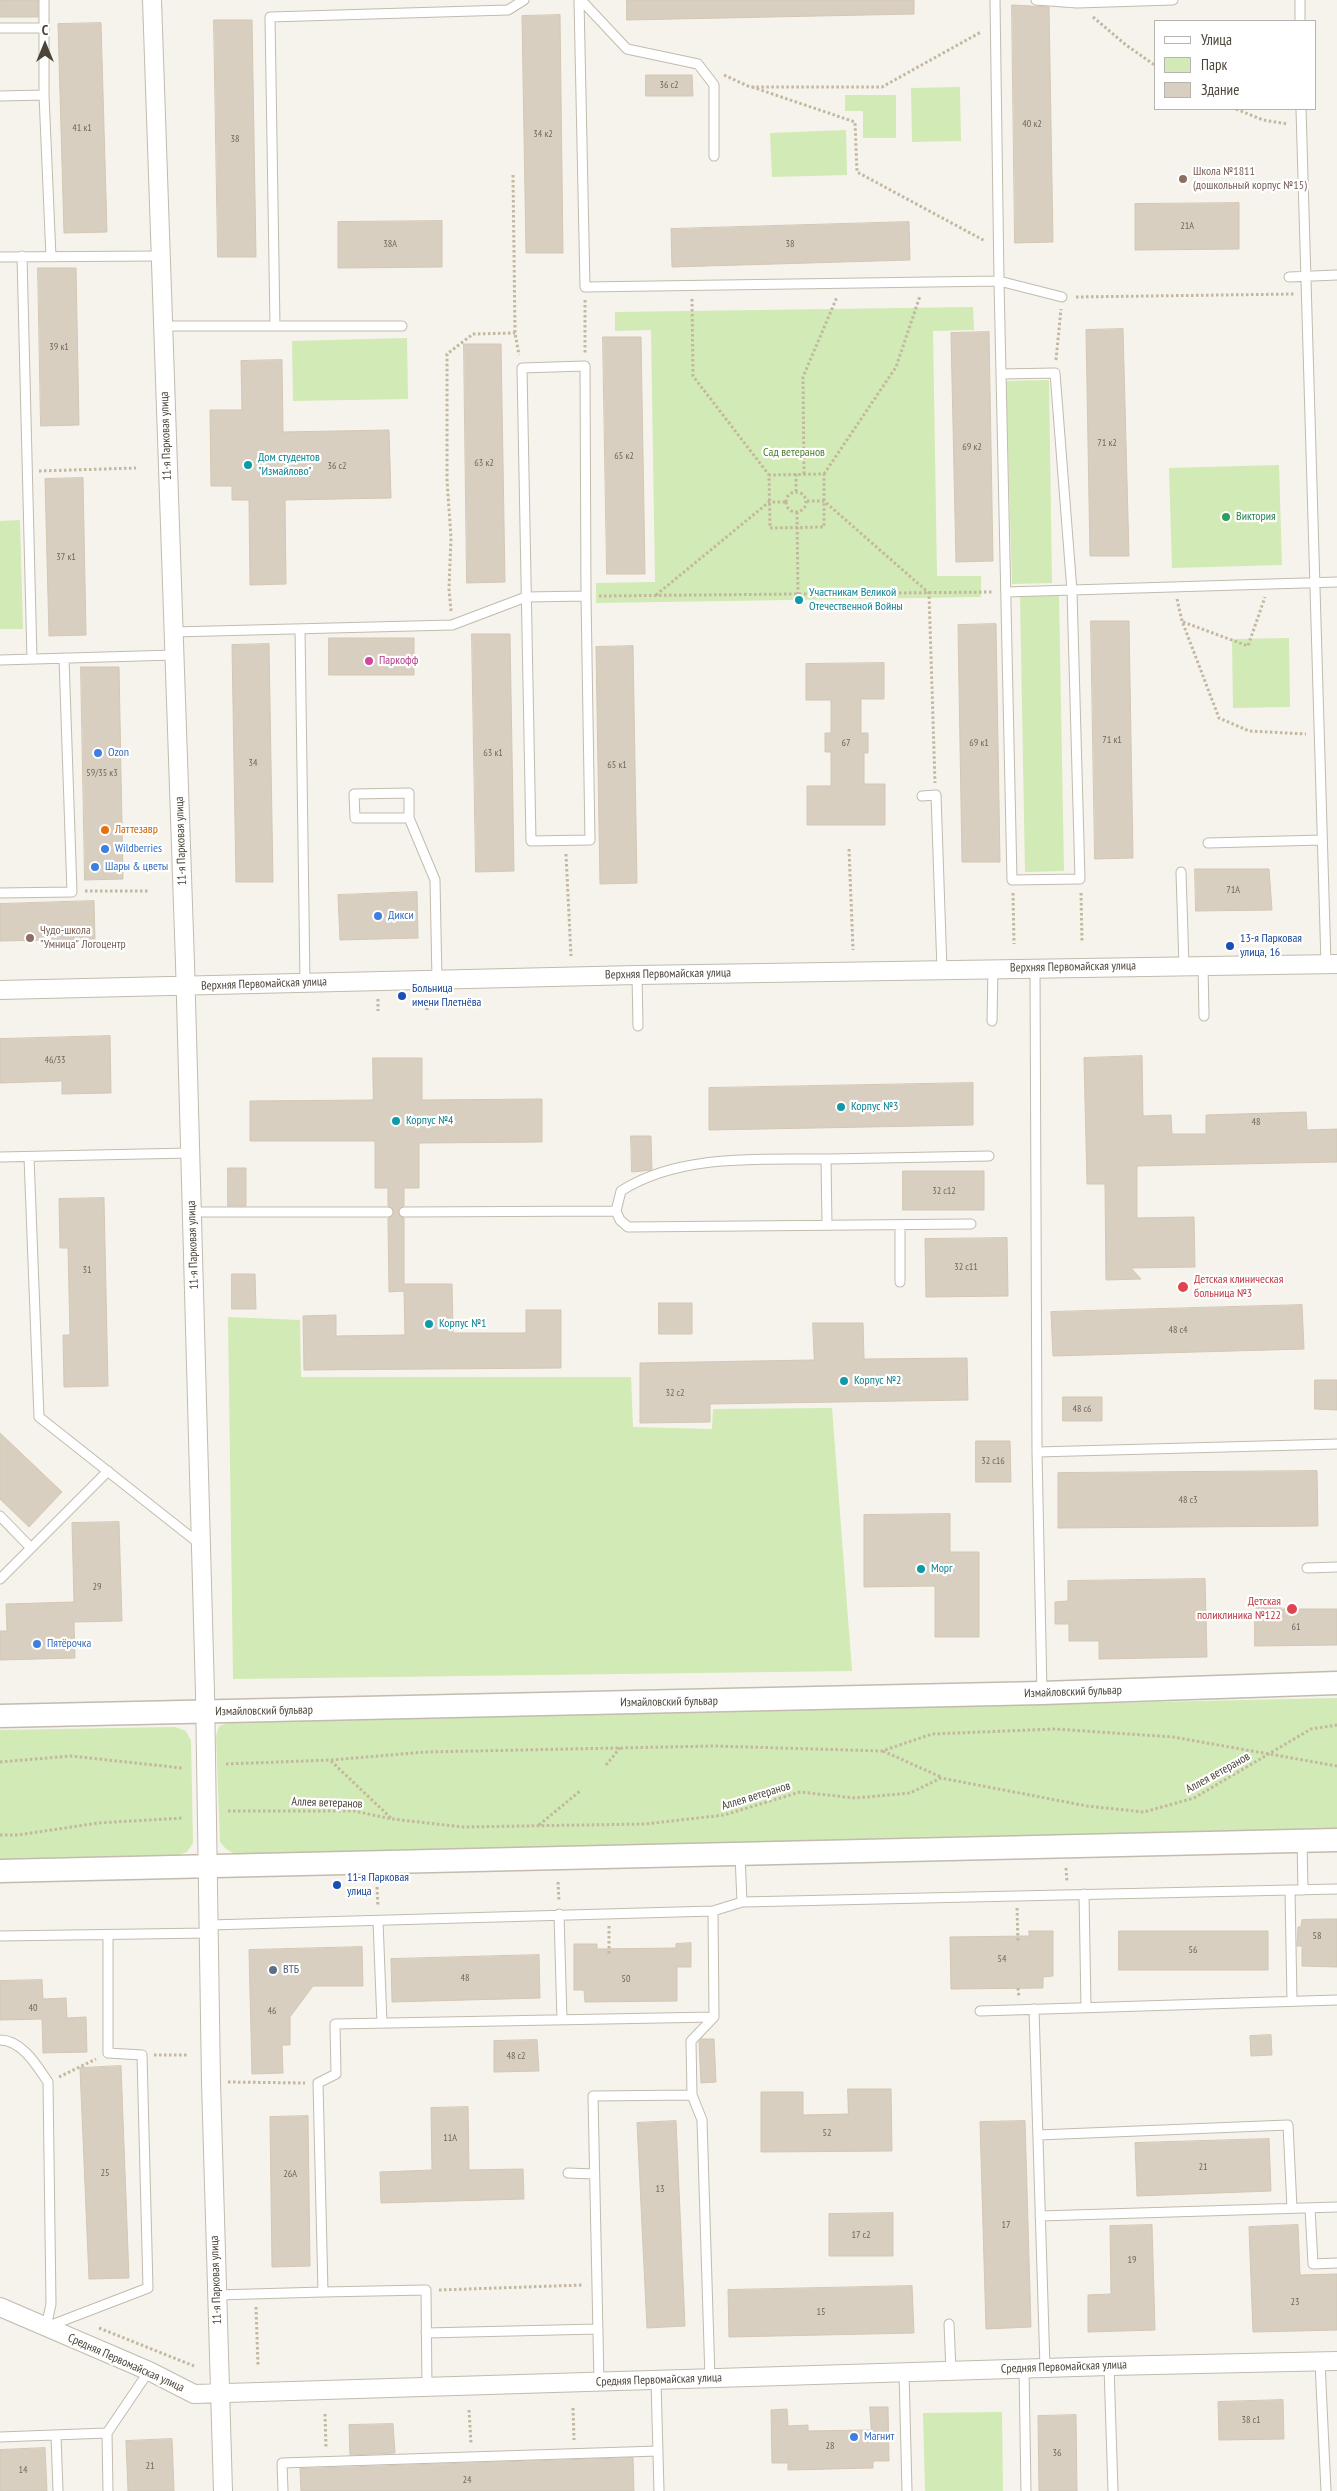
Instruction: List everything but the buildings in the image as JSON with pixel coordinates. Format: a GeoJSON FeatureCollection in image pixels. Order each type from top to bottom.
{"type":"FeatureCollection","features":[{"type":"Feature","properties":{"kind":"street","name":"11-я Парковая улица"},"geometry":{"type":"LineString","coordinates":[[152,0],[192,1212],[201,1544],[211,2082],[223,2491]]}},
{"type":"Feature","properties":{"kind":"street","name":"Верхняя Первомайская улица"},"geometry":{"type":"LineString","coordinates":[[0,990],[993,968],[1332,964]]}},
{"type":"Feature","properties":{"kind":"street","name":"Измайловский бульвар"},"geometry":{"type":"LineString","coordinates":[[0,1716],[1042,1694],[1337,1683]]}},
{"type":"Feature","properties":{"kind":"street"},"geometry":{"type":"LineString","coordinates":[[0,1871],[1337,1840]]}},
{"type":"Feature","properties":{"kind":"street","name":"Средняя Первомайская улица"},"geometry":{"type":"LineString","coordinates":[[0,2308],[149,2371],[194,2394],[1109,2366],[1329,2362]]}},
{"type":"Feature","properties":{"kind":"lane"},"geometry":{"type":"LineString","coordinates":[[44,0],[44,95],[51,257]]}},
{"type":"Feature","properties":{"kind":"lane"},"geometry":{"type":"LineString","coordinates":[[275,326],[270,17],[508,10],[524,0]]}},
{"type":"Feature","properties":{"kind":"lane"},"geometry":{"type":"LineString","coordinates":[[580,0],[627,49],[698,64],[714,85],[714,156]]}},
{"type":"Feature","properties":{"kind":"lane"},"geometry":{"type":"LineString","coordinates":[[580,0],[585,287],[692,287],[999,281],[1062,297]]}},
{"type":"Feature","properties":{"kind":"lane"},"geometry":{"type":"LineString","coordinates":[[995,0],[1000,374],[1012,880],[1080,879],[1072,591],[1055,374],[1000,374]]}},
{"type":"Feature","properties":{"kind":"lane"},"geometry":{"type":"LineString","coordinates":[[1036,0],[1077,3],[1173,0]]}},
{"type":"Feature","properties":{"kind":"lane"},"geometry":{"type":"LineString","coordinates":[[1300,0],[1300,20]]}},
{"type":"Feature","properties":{"kind":"lane"},"geometry":{"type":"LineString","coordinates":[[0,28],[44,28]]}},
{"type":"Feature","properties":{"kind":"lane"},"geometry":{"type":"LineString","coordinates":[[0,96],[44,95]]}},
{"type":"Feature","properties":{"kind":"lane"},"geometry":{"type":"LineString","coordinates":[[1301,110],[1322,840],[1332,964]]}},
{"type":"Feature","properties":{"kind":"lane"},"geometry":{"type":"LineString","coordinates":[[22,256],[32,659]]}},
{"type":"Feature","properties":{"kind":"lane"},"geometry":{"type":"LineString","coordinates":[[0,257],[160,256]]}},
{"type":"Feature","properties":{"kind":"lane"},"geometry":{"type":"LineString","coordinates":[[1289,277],[1337,275]]}},
{"type":"Feature","properties":{"kind":"lane"},"geometry":{"type":"LineString","coordinates":[[162,326],[402,326]]}},
{"type":"Feature","properties":{"kind":"lane"},"geometry":{"type":"LineString","coordinates":[[585,366],[590,840],[531,841],[522,368],[585,366]]}},
{"type":"Feature","properties":{"kind":"lane"},"geometry":{"type":"LineString","coordinates":[[1006,592],[1337,582]]}},
{"type":"Feature","properties":{"kind":"lane"},"geometry":{"type":"LineString","coordinates":[[173,632],[452,625],[526,597],[586,596]]}},
{"type":"Feature","properties":{"kind":"lane"},"geometry":{"type":"LineString","coordinates":[[300,629],[305,983]]}},
{"type":"Feature","properties":{"kind":"lane"},"geometry":{"type":"LineString","coordinates":[[0,660],[174,654]]}},
{"type":"Feature","properties":{"kind":"lane"},"geometry":{"type":"LineString","coordinates":[[0,893],[72,892],[64,658]]}},
{"type":"Feature","properties":{"kind":"lane"},"geometry":{"type":"LineString","coordinates":[[409,818],[355,818],[354,794],[409,793],[409,818],[435,880],[436,980]]}},
{"type":"Feature","properties":{"kind":"lane"},"geometry":{"type":"LineString","coordinates":[[922,796],[936,795],[942,970]]}},
{"type":"Feature","properties":{"kind":"lane"},"geometry":{"type":"LineString","coordinates":[[1208,843],[1322,840]]}},
{"type":"Feature","properties":{"kind":"lane"},"geometry":{"type":"LineString","coordinates":[[1181,872],[1184,966]]}},
{"type":"Feature","properties":{"kind":"lane"},"geometry":{"type":"LineString","coordinates":[[1204,965],[1204,1016]]}},
{"type":"Feature","properties":{"kind":"lane"},"geometry":{"type":"LineString","coordinates":[[992,1021],[993,968]]}},
{"type":"Feature","properties":{"kind":"lane"},"geometry":{"type":"LineString","coordinates":[[1035,968],[1037,1452],[1042,1694]]}},
{"type":"Feature","properties":{"kind":"lane"},"geometry":{"type":"LineString","coordinates":[[637,975],[638,1026]]}},
{"type":"Feature","properties":{"kind":"lane"},"geometry":{"type":"LineString","coordinates":[[0,1157],[190,1153]]}},
{"type":"Feature","properties":{"kind":"lane"},"geometry":{"type":"LineString","coordinates":[[971,1224],[628,1227],[620,1220],[616,1211],[621,1191],[640,1180],[695,1165],[741,1160],[989,1156]]}},
{"type":"Feature","properties":{"kind":"lane"},"geometry":{"type":"LineString","coordinates":[[29,1157],[39,1417],[201,1544]]}},
{"type":"Feature","properties":{"kind":"lane"},"geometry":{"type":"LineString","coordinates":[[826,1159],[827,1225]]}},
{"type":"Feature","properties":{"kind":"lane"},"geometry":{"type":"LineString","coordinates":[[404,1212],[616,1211]]}},
{"type":"Feature","properties":{"kind":"lane"},"geometry":{"type":"LineString","coordinates":[[192,1212],[388,1212]]}},
{"type":"Feature","properties":{"kind":"lane"},"geometry":{"type":"LineString","coordinates":[[900,1224],[900,1282]]}},
{"type":"Feature","properties":{"kind":"lane"},"geometry":{"type":"LineString","coordinates":[[1037,1452],[1337,1444]]}},
{"type":"Feature","properties":{"kind":"lane"},"geometry":{"type":"LineString","coordinates":[[0,1579],[108,1471]]}},
{"type":"Feature","properties":{"kind":"lane"},"geometry":{"type":"LineString","coordinates":[[0,1516],[31,1548]]}},
{"type":"Feature","properties":{"kind":"lane"},"geometry":{"type":"LineString","coordinates":[[1306,1568],[1337,1567]]}},
{"type":"Feature","properties":{"kind":"lane"},"geometry":{"type":"LineString","coordinates":[[1302,1841],[1304,1890]]}},
{"type":"Feature","properties":{"kind":"lane"},"geometry":{"type":"LineString","coordinates":[[740,1854],[742,1902]]}},
{"type":"Feature","properties":{"kind":"lane"},"geometry":{"type":"LineString","coordinates":[[0,1936],[108,1935],[378,1920],[713,1911],[742,1902],[1337,1889]]}},
{"type":"Feature","properties":{"kind":"lane"},"geometry":{"type":"LineString","coordinates":[[1290,1890],[1292,2001]]}},
{"type":"Feature","properties":{"kind":"lane"},"geometry":{"type":"LineString","coordinates":[[1084,1894],[1086,2007]]}},
{"type":"Feature","properties":{"kind":"lane"},"geometry":{"type":"LineString","coordinates":[[710,2379],[702,2120],[692,2094],[692,2042],[714,2017],[713,1911]]}},
{"type":"Feature","properties":{"kind":"lane"},"geometry":{"type":"LineString","coordinates":[[559,1914],[562,2020]]}},
{"type":"Feature","properties":{"kind":"lane"},"geometry":{"type":"LineString","coordinates":[[378,1920],[382,2023]]}},
{"type":"Feature","properties":{"kind":"lane"},"geometry":{"type":"LineString","coordinates":[[46,2327],[148,2288],[142,2055],[108,2053],[108,1935]]}},
{"type":"Feature","properties":{"kind":"lane"},"geometry":{"type":"LineString","coordinates":[[980,2011],[998,2014],[1034,2009],[1337,2000]]}},
{"type":"Feature","properties":{"kind":"lane"},"geometry":{"type":"LineString","coordinates":[[1034,2009],[1045,2368]]}},
{"type":"Feature","properties":{"kind":"lane"},"geometry":{"type":"LineString","coordinates":[[323,2292],[318,2083],[336,2074],[334,2024],[714,2017]]}},
{"type":"Feature","properties":{"kind":"lane"},"geometry":{"type":"LineString","coordinates":[[0,2040],[7,2040],[31,2057],[48,2082],[51,2304],[46,2327]]}},
{"type":"Feature","properties":{"kind":"lane"},"geometry":{"type":"LineString","coordinates":[[599,2382],[593,2096],[692,2094]]}},
{"type":"Feature","properties":{"kind":"lane"},"geometry":{"type":"LineString","coordinates":[[1038,2135],[1288,2126],[1292,2208]]}},
{"type":"Feature","properties":{"kind":"lane"},"geometry":{"type":"LineString","coordinates":[[568,2173],[594,2174]]}},
{"type":"Feature","properties":{"kind":"lane"},"geometry":{"type":"LineString","coordinates":[[1040,2216],[1337,2207]]}},
{"type":"Feature","properties":{"kind":"lane"},"geometry":{"type":"LineString","coordinates":[[1310,2208],[1313,2264],[1337,2263]]}},
{"type":"Feature","properties":{"kind":"lane"},"geometry":{"type":"LineString","coordinates":[[217,2295],[426,2290],[427,2388]]}},
{"type":"Feature","properties":{"kind":"lane"},"geometry":{"type":"LineString","coordinates":[[949,2324],[951,2371]]}},
{"type":"Feature","properties":{"kind":"lane"},"geometry":{"type":"LineString","coordinates":[[426,2333],[598,2329]]}},
{"type":"Feature","properties":{"kind":"lane"},"geometry":{"type":"LineString","coordinates":[[1326,2491],[1329,2362]]}},
{"type":"Feature","properties":{"kind":"lane"},"geometry":{"type":"LineString","coordinates":[[1109,2366],[1113,2491]]}},
{"type":"Feature","properties":{"kind":"lane"},"geometry":{"type":"LineString","coordinates":[[1024,2369],[1026,2491]]}},
{"type":"Feature","properties":{"kind":"lane"},"geometry":{"type":"LineString","coordinates":[[108,2491],[107,2433],[149,2371]]}},
{"type":"Feature","properties":{"kind":"lane"},"geometry":{"type":"LineString","coordinates":[[904,2372],[907,2491]]}},
{"type":"Feature","properties":{"kind":"lane"},"geometry":{"type":"LineString","coordinates":[[656,2380],[659,2491]]}},
{"type":"Feature","properties":{"kind":"lane"},"geometry":{"type":"LineString","coordinates":[[0,2437],[107,2433]]}},
{"type":"Feature","properties":{"kind":"lane"},"geometry":{"type":"LineString","coordinates":[[56,2434],[58,2491]]}},
{"type":"Feature","properties":{"kind":"lane"},"geometry":{"type":"LineString","coordinates":[[283,2491],[282,2462],[658,2451]]}},
{"type":"Feature","properties":{"kind":"path"},"geometry":{"type":"LineString","coordinates":[[1077,3],[1126,45],[1154,65]]}},
{"type":"Feature","properties":{"kind":"path"},"geometry":{"type":"LineString","coordinates":[[750,86],[882,86],[981,33]]}},
{"type":"Feature","properties":{"kind":"path"},"geometry":{"type":"LineString","coordinates":[[698,64],[750,86],[855,122],[857,172],[999,248]]}},
{"type":"Feature","properties":{"kind":"path"},"geometry":{"type":"LineString","coordinates":[[1238,110],[1263,120],[1301,126]]}},
{"type":"Feature","properties":{"kind":"path"},"geometry":{"type":"LineString","coordinates":[[513,175],[515,333],[522,368]]}},
{"type":"Feature","properties":{"kind":"path"},"geometry":{"type":"LineString","coordinates":[[692,287],[693,376],[769,475],[770,528],[797,528],[824,527],[824,474],[896,367],[924,283]]}},
{"type":"Feature","properties":{"kind":"path"},"geometry":{"type":"LineString","coordinates":[[804,474],[802,377],[843,284]]}},
{"type":"Feature","properties":{"kind":"path"},"geometry":{"type":"LineString","coordinates":[[585,287],[585,366]]}},
{"type":"Feature","properties":{"kind":"path"},"geometry":{"type":"LineString","coordinates":[[1055,374],[1062,297],[1306,294]]}},
{"type":"Feature","properties":{"kind":"path"},"geometry":{"type":"LineString","coordinates":[[452,625],[449,589],[451,538],[447,480],[447,354],[474,334],[515,333]]}},
{"type":"Feature","properties":{"kind":"path"},"geometry":{"type":"LineString","coordinates":[[27,472],[136,468]]}},
{"type":"Feature","properties":{"kind":"path"},"geometry":{"type":"LineString","coordinates":[[796,474],[796,491]]}},
{"type":"Feature","properties":{"kind":"path"},"geometry":{"type":"LineString","coordinates":[[769,475],[824,474]]}},
{"type":"Feature","properties":{"kind":"path"},"geometry":{"type":"LineString","coordinates":[[796,491],[805,496],[807,502],[806,507],[796,512],[791,511],[786,502],[791,492],[796,491]]}},
{"type":"Feature","properties":{"kind":"path"},"geometry":{"type":"LineString","coordinates":[[807,502],[824,501],[929,593],[936,795]]}},
{"type":"Feature","properties":{"kind":"path"},"geometry":{"type":"LineString","coordinates":[[655,595],[769,502],[786,502]]}},
{"type":"Feature","properties":{"kind":"path"},"geometry":{"type":"LineString","coordinates":[[796,512],[798,594]]}},
{"type":"Feature","properties":{"kind":"path"},"geometry":{"type":"LineString","coordinates":[[1182,621],[1248,646],[1270,584]]}},
{"type":"Feature","properties":{"kind":"path"},"geometry":{"type":"LineString","coordinates":[[1175,588],[1182,621],[1219,718],[1249,731],[1319,735]]}},
{"type":"Feature","properties":{"kind":"path"},"geometry":{"type":"LineString","coordinates":[[586,596],[1006,592]]}},
{"type":"Feature","properties":{"kind":"path"},"geometry":{"type":"LineString","coordinates":[[566,841],[571,956]]}},
{"type":"Feature","properties":{"kind":"path"},"geometry":{"type":"LineString","coordinates":[[849,850],[853,950]]}},
{"type":"Feature","properties":{"kind":"path"},"geometry":{"type":"LineString","coordinates":[[1080,879],[1082,942]]}},
{"type":"Feature","properties":{"kind":"path"},"geometry":{"type":"LineString","coordinates":[[1012,880],[1014,944]]}},
{"type":"Feature","properties":{"kind":"path"},"geometry":{"type":"LineString","coordinates":[[72,892],[149,891]]}},
{"type":"Feature","properties":{"kind":"path","name":"Аллея ветеранов"},"geometry":{"type":"LineString","coordinates":[[228,1811],[354,1810],[392,1819],[463,1827],[645,1824],[724,1815],[800,1792],[854,1798],[910,1793],[941,1778],[1087,1806],[1144,1812],[1194,1798],[1311,1729],[1337,1725]]}},
{"type":"Feature","properties":{"kind":"path","name":"Аллея ветеранов"},"geometry":{"type":"LineString","coordinates":[[226,1764],[331,1760],[425,1752],[714,1746],[882,1751],[932,1734],[1055,1730],[1173,1737],[1337,1766]]}},
{"type":"Feature","properties":{"kind":"path"},"geometry":{"type":"LineString","coordinates":[[606,1765],[620,1748]]}},
{"type":"Feature","properties":{"kind":"path"},"geometry":{"type":"LineString","coordinates":[[882,1751],[941,1778]]}},
{"type":"Feature","properties":{"kind":"path"},"geometry":{"type":"LineString","coordinates":[[0,1762],[71,1756],[182,1768]]}},
{"type":"Feature","properties":{"kind":"path"},"geometry":{"type":"LineString","coordinates":[[331,1760],[392,1819]]}},
{"type":"Feature","properties":{"kind":"path"},"geometry":{"type":"LineString","coordinates":[[538,1826],[580,1791]]}},
{"type":"Feature","properties":{"kind":"path"},"geometry":{"type":"LineString","coordinates":[[0,1835],[18,1835],[98,1823],[183,1818]]}},
{"type":"Feature","properties":{"kind":"path"},"geometry":{"type":"LineString","coordinates":[[1066,1868],[1066,1875]]}},
{"type":"Feature","properties":{"kind":"path"},"geometry":{"type":"LineString","coordinates":[[558,1882],[559,1914]]}},
{"type":"Feature","properties":{"kind":"path"},"geometry":{"type":"LineString","coordinates":[[377,1887],[378,1920]]}},
{"type":"Feature","properties":{"kind":"path"},"geometry":{"type":"LineString","coordinates":[[1017,1896],[1018,1942]]}},
{"type":"Feature","properties":{"kind":"path"},"geometry":{"type":"LineString","coordinates":[[608,1914],[609,1955]]}},
{"type":"Feature","properties":{"kind":"path"},"geometry":{"type":"LineString","coordinates":[[48,2082],[108,2053]]}},
{"type":"Feature","properties":{"kind":"path"},"geometry":{"type":"LineString","coordinates":[[142,2055],[188,2055]]}},
{"type":"Feature","properties":{"kind":"path"},"geometry":{"type":"LineString","coordinates":[[211,2082],[318,2083]]}},
{"type":"Feature","properties":{"kind":"path"},"geometry":{"type":"LineString","coordinates":[[426,2290],[597,2285]]}},
{"type":"Feature","properties":{"kind":"path"},"geometry":{"type":"LineString","coordinates":[[256,2294],[258,2365]]}},
{"type":"Feature","properties":{"kind":"path"},"geometry":{"type":"LineString","coordinates":[[73,2317],[194,2366]]}},
{"type":"Feature","properties":{"kind":"path"},"geometry":{"type":"LineString","coordinates":[[573,2408],[574,2453]]}},
{"type":"Feature","properties":{"kind":"path"},"geometry":{"type":"LineString","coordinates":[[470,2410],[471,2456]]}},
{"type":"Feature","properties":{"kind":"path"},"geometry":{"type":"LineString","coordinates":[[325,2414],[327,2461]]}},
{"type":"Feature","properties":{"kind":"green space"},"geometry":{"type":"Polygon","coordinates":[[[960,87],[961,141],[912,142],[911,88],[960,87]]]}},
{"type":"Feature","properties":{"kind":"green space"},"geometry":{"type":"Polygon","coordinates":[[[845,95],[896,95],[896,138],[863,138],[863,111],[845,111],[845,95]]]}},
{"type":"Feature","properties":{"kind":"green space"},"geometry":{"type":"Polygon","coordinates":[[[846,130],[847,175],[772,177],[770,133],[846,130]]]}},
{"type":"Feature","properties":{"kind":"green space","name":"Сад ветеранов"},"geometry":{"type":"Polygon","coordinates":[[[973,307],[974,330],[933,331],[937,576],[981,576],[981,597],[596,603],[596,583],[655,582],[651,330],[615,331],[615,312],[973,307]]]}},
{"type":"Feature","properties":{"kind":"green space"},"geometry":{"type":"Polygon","coordinates":[[[407,338],[408,399],[293,401],[292,341],[407,338]]]}},
{"type":"Feature","properties":{"kind":"green space"},"geometry":{"type":"Polygon","coordinates":[[[1049,380],[1052,583],[1012,584],[1006,381],[1049,380]]]}},
{"type":"Feature","properties":{"kind":"green space","name":"Виктория"},"geometry":{"type":"Polygon","coordinates":[[[1279,465],[1282,565],[1172,568],[1169,468],[1279,465]]]}},
{"type":"Feature","properties":{"kind":"green space"},"geometry":{"type":"Polygon","coordinates":[[[20,520],[23,629],[0,629],[0,521],[20,520]]]}},
{"type":"Feature","properties":{"kind":"green space"},"geometry":{"type":"Polygon","coordinates":[[[1059,595],[1064,871],[1025,872],[1020,596],[1059,595]]]}},
{"type":"Feature","properties":{"kind":"green space"},"geometry":{"type":"Polygon","coordinates":[[[1289,638],[1290,707],[1233,708],[1232,639],[1289,638]]]}},
{"type":"Feature","properties":{"kind":"green space"},"geometry":{"type":"Polygon","coordinates":[[[228,1317],[300,1320],[301,1377],[631,1377],[633,1427],[712,1429],[713,1409],[832,1408],[852,1671],[233,1679],[228,1317]]]}},
{"type":"Feature","properties":{"kind":"green space"},"geometry":{"type":"Polygon","coordinates":[[[1337,1698],[1337,1829],[236,1855],[226,1849],[220,1842],[216,1736],[219,1726],[231,1722],[1337,1698]]]}},
{"type":"Feature","properties":{"kind":"green space"},"geometry":{"type":"Polygon","coordinates":[[[175,1727],[186,1731],[191,1741],[193,1843],[187,1852],[175,1856],[0,1860],[0,1730],[175,1727]]]}},
{"type":"Feature","properties":{"kind":"green space"},"geometry":{"type":"Polygon","coordinates":[[[1002,2412],[1003,2491],[925,2491],[923,2413],[1002,2412]]]}},
{"type":"Feature","properties":{"kind":"place","name":"Школа №1811 (дошкольный корпус №15)"},"geometry":{"type":"Point","coordinates":[1183,179]}},
{"type":"Feature","properties":{"kind":"place","name":"Дом студентов \"Измайлово\""},"geometry":{"type":"Point","coordinates":[248,465]}},
{"type":"Feature","properties":{"kind":"place","name":"Виктория"},"geometry":{"type":"Point","coordinates":[1226,517]}},
{"type":"Feature","properties":{"kind":"place","name":"Участникам Великой Отечественной Войны"},"geometry":{"type":"Point","coordinates":[799,600]}},
{"type":"Feature","properties":{"kind":"place","name":"Паркофф"},"geometry":{"type":"Point","coordinates":[369,661]}},
{"type":"Feature","properties":{"kind":"place","name":"Ozon"},"geometry":{"type":"Point","coordinates":[98,753]}},
{"type":"Feature","properties":{"kind":"place","name":"Латтезавр"},"geometry":{"type":"Point","coordinates":[105,830]}},
{"type":"Feature","properties":{"kind":"place","name":"Wildberries"},"geometry":{"type":"Point","coordinates":[105,849]}},
{"type":"Feature","properties":{"kind":"place","name":"Шары & цветы"},"geometry":{"type":"Point","coordinates":[95,867]}},
{"type":"Feature","properties":{"kind":"place","name":"Дикси"},"geometry":{"type":"Point","coordinates":[378,916]}},
{"type":"Feature","properties":{"kind":"place","name":"Чудо-школа \"Умница\" Логоцентр"},"geometry":{"type":"Point","coordinates":[30,938]}},
{"type":"Feature","properties":{"kind":"place","name":"13-я Парковая улица, 16"},"geometry":{"type":"Point","coordinates":[1230,946]}},
{"type":"Feature","properties":{"kind":"place","name":"Больница имени Плетнёва"},"geometry":{"type":"Point","coordinates":[402,996]}},
{"type":"Feature","properties":{"kind":"place","name":"Корпус №3"},"geometry":{"type":"Point","coordinates":[841,1107]}},
{"type":"Feature","properties":{"kind":"place","name":"Корпус №4"},"geometry":{"type":"Point","coordinates":[396,1121]}},
{"type":"Feature","properties":{"kind":"place","name":"Детская клиническая больница №3"},"geometry":{"type":"Point","coordinates":[1183,1287]}},
{"type":"Feature","properties":{"kind":"place","name":"Корпус №1"},"geometry":{"type":"Point","coordinates":[429,1324]}},
{"type":"Feature","properties":{"kind":"place","name":"Корпус №2"},"geometry":{"type":"Point","coordinates":[844,1381]}},
{"type":"Feature","properties":{"kind":"place","name":"Морг"},"geometry":{"type":"Point","coordinates":[921,1569]}},
{"type":"Feature","properties":{"kind":"place","name":"Детская поликлиника №122"},"geometry":{"type":"Point","coordinates":[1292,1609]}},
{"type":"Feature","properties":{"kind":"place","name":"Пятёрочка"},"geometry":{"type":"Point","coordinates":[37,1644]}},
{"type":"Feature","properties":{"kind":"place","name":"11-я Парковая улица"},"geometry":{"type":"Point","coordinates":[337,1885]}},
{"type":"Feature","properties":{"kind":"place","name":"ВТБ"},"geometry":{"type":"Point","coordinates":[273,1970]}},
{"type":"Feature","properties":{"kind":"place","name":"Магнит"},"geometry":{"type":"Point","coordinates":[854,2437]}}]}
